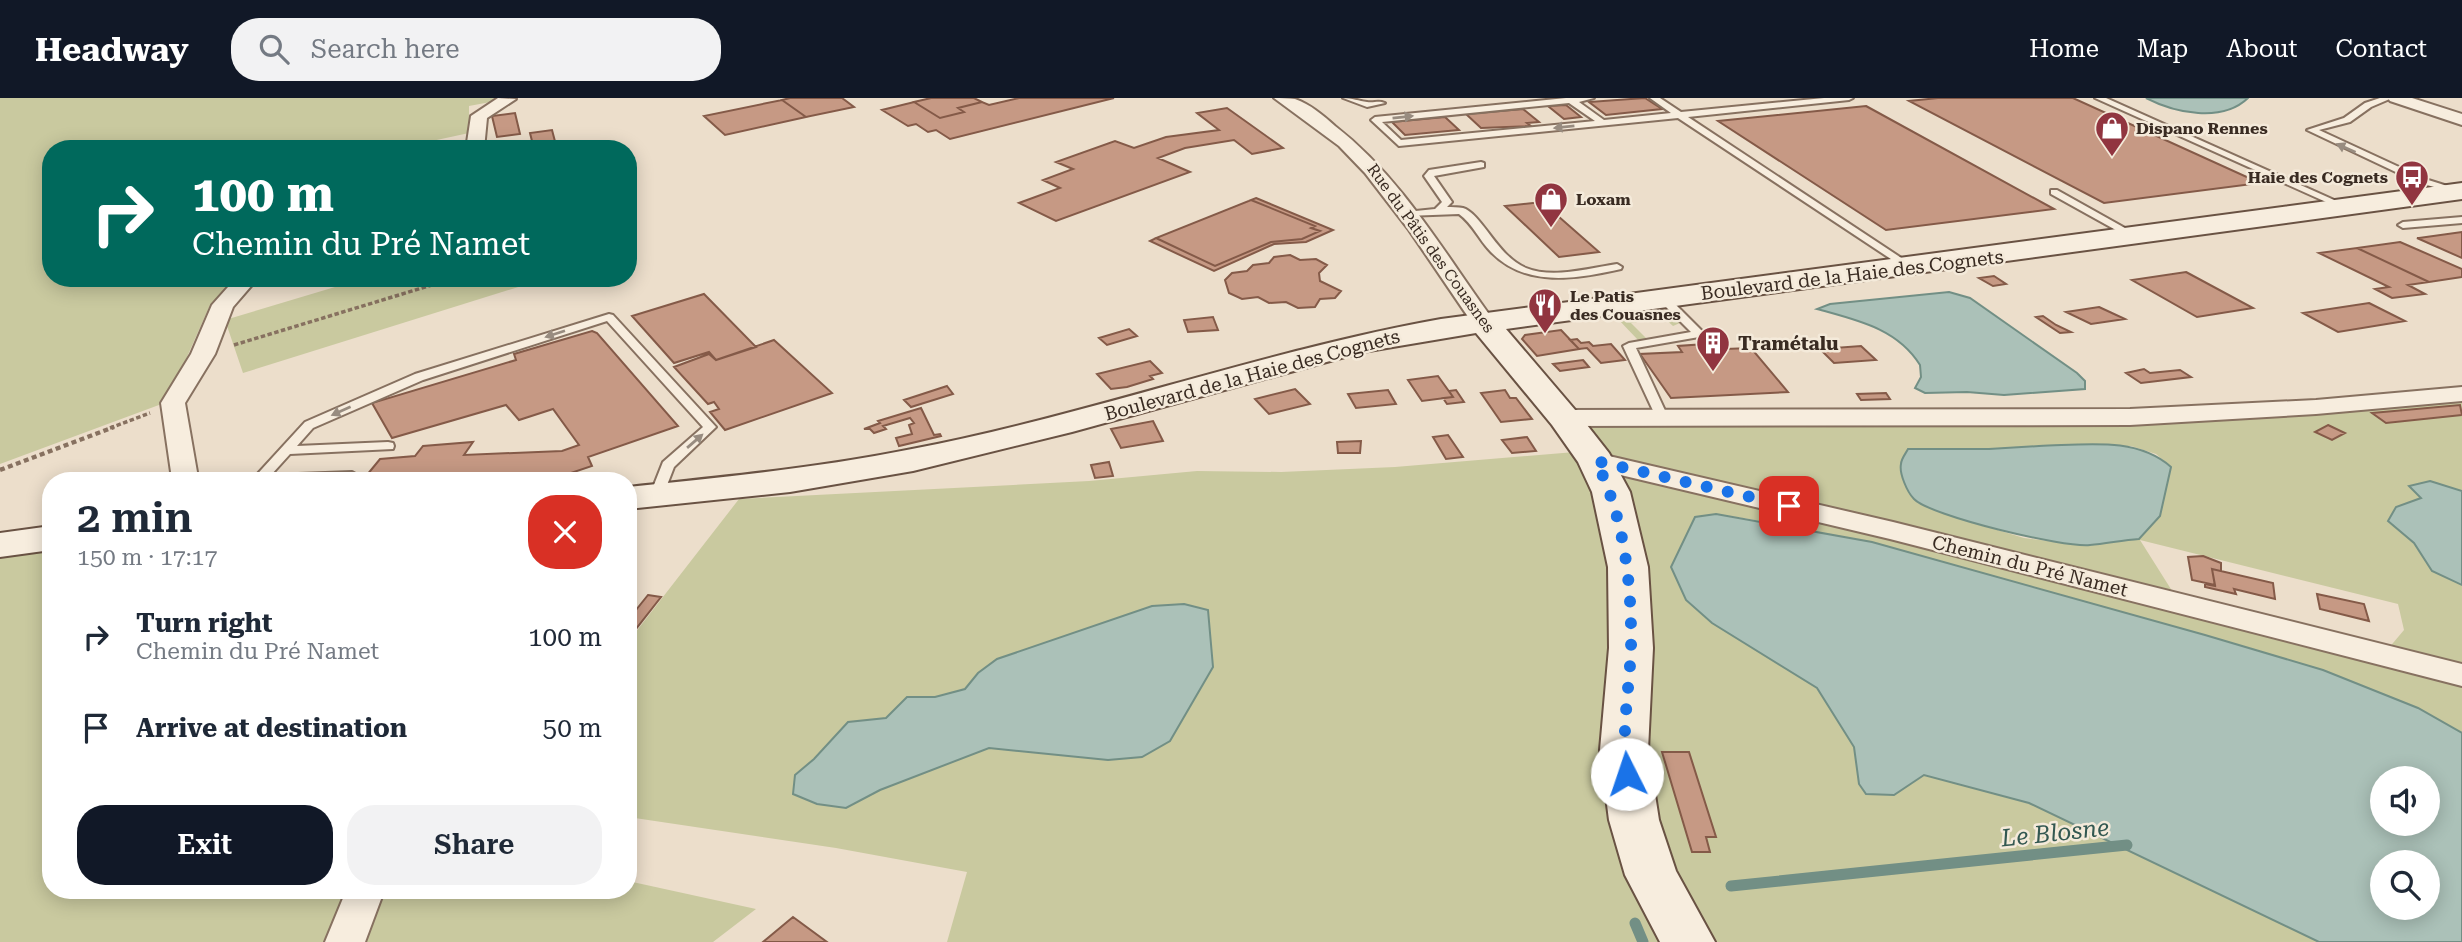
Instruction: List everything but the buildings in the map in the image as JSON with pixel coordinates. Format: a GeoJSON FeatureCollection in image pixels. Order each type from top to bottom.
{"type":"FeatureCollection","features":[{"type":"Feature","properties":{"kind":"main road","name":"Boulevard de la Haie des Cognets"},"geometry":{"type":"LineString","coordinates":[[643,497],[778,483],[913,460],[1048,428],[1359,343],[1483,322],[2460,192]]}},
{"type":"Feature","properties":{"kind":"main road","name":"Rue du Pâtis des Couasnes"},"geometry":{"type":"LineString","coordinates":[[1483,322],[1564,418],[1603,474]]}},
{"type":"Feature","properties":{"kind":"main road"},"geometry":{"type":"LineString","coordinates":[[1603,474],[1628,567],[1631,648],[1624,750],[1634,820],[1651,875],[1688,942]]}},
{"type":"Feature","properties":{"kind":"main road"},"geometry":{"type":"LineString","coordinates":[[0,545],[42,539]]}},
{"type":"Feature","properties":{"kind":"street","name":"Rue du Pâtis des Couasnes"},"geometry":{"type":"LineString","coordinates":[[1282,98],[1314,117],[1360,153],[1409,214],[1483,322]]}},
{"type":"Feature","properties":{"kind":"street"},"geometry":{"type":"LineString","coordinates":[[2396,98],[2462,120]]}},
{"type":"Feature","properties":{"kind":"street"},"geometry":{"type":"LineString","coordinates":[[476,140],[479,116],[508,99]]}},
{"type":"Feature","properties":{"kind":"street"},"geometry":{"type":"LineString","coordinates":[[184,472],[173,403],[204,354],[223,305],[240,287]]}},
{"type":"Feature","properties":{"kind":"street"},"geometry":{"type":"LineString","coordinates":[[1564,418],[2130,417],[2316,407],[2462,394]]}},
{"type":"Feature","properties":{"kind":"street","name":"Chemin du Pré Namet"},"geometry":{"type":"LineString","coordinates":[[1603,474],[1880,528],[2462,675]]}},
{"type":"Feature","properties":{"kind":"street"},"geometry":{"type":"LineString","coordinates":[[345,942],[362,899]]}},
{"type":"Feature","properties":{"kind":"lane"},"geometry":{"type":"LineString","coordinates":[[1347,98],[1367,105],[1381,103]]}},
{"type":"Feature","properties":{"kind":"lane"},"geometry":{"type":"LineString","coordinates":[[1590,98],[1376,120],[1399,144],[1849,98]]}},
{"type":"Feature","properties":{"kind":"lane"},"geometry":{"type":"LineString","coordinates":[[1654,98],[1910,267]]}},
{"type":"Feature","properties":{"kind":"lane"},"geometry":{"type":"LineString","coordinates":[[2099,98],[2347,208]]}},
{"type":"Feature","properties":{"kind":"lane"},"geometry":{"type":"LineString","coordinates":[[2388,98],[2368,105],[2347,120],[2311,130],[2422,181],[2460,192]]}},
{"type":"Feature","properties":{"kind":"lane"},"geometry":{"type":"LineString","coordinates":[[1571,100],[1603,123]]}},
{"type":"Feature","properties":{"kind":"lane"},"geometry":{"type":"LineString","coordinates":[[1439,210],[1447,202],[1429,176],[1432,172],[1482,164]]}},
{"type":"Feature","properties":{"kind":"lane"},"geometry":{"type":"LineString","coordinates":[[2054,192],[2136,237]]}},
{"type":"Feature","properties":{"kind":"lane"},"geometry":{"type":"LineString","coordinates":[[1409,214],[1439,210],[1465,213],[1512,268],[1534,274],[1562,275],[1617,267]]}},
{"type":"Feature","properties":{"kind":"lane"},"geometry":{"type":"LineString","coordinates":[[2403,225],[2462,220]]}},
{"type":"Feature","properties":{"kind":"lane"},"geometry":{"type":"LineString","coordinates":[[1662,417],[1629,346],[1699,334],[1664,299]]}},
{"type":"Feature","properties":{"kind":"lane"},"geometry":{"type":"LineString","coordinates":[[266,472],[309,425],[419,377],[609,317],[710,427],[668,465],[643,497]]}},
{"type":"Feature","properties":{"kind":"lane"},"geometry":{"type":"LineString","coordinates":[[286,450],[388,446]]}},
{"type":"Feature","properties":{"kind":"path"},"geometry":{"type":"LineString","coordinates":[[250,340],[425,287]]}},
{"type":"Feature","properties":{"kind":"path"},"geometry":{"type":"LineString","coordinates":[[0,470],[159,410]]}},
{"type":"Feature","properties":{"kind":"green space"},"geometry":{"type":"Polygon","coordinates":[[[0,98],[496,98],[496,101],[469,106],[469,133],[437,140],[42,140],[42,287],[231,287],[210,305],[167,402],[0,464],[0,98]]]}},
{"type":"Feature","properties":{"kind":"green space"},"geometry":{"type":"Polygon","coordinates":[[[335,287],[518,287],[243,373],[225,320],[335,287]]]}},
{"type":"Feature","properties":{"kind":"green space"},"geometry":{"type":"Polygon","coordinates":[[[1668,311],[1680,323],[1673,326],[1664,318],[1631,323],[1647,339],[1638,340],[1617,318],[1668,311]]]}},
{"type":"Feature","properties":{"kind":"green space"},"geometry":{"type":"Polygon","coordinates":[[[2462,392],[2462,491],[2430,481],[2410,486],[2421,498],[2388,521],[2414,543],[2432,571],[2462,585],[2462,733],[2418,708],[2323,670],[1872,542],[1716,514],[1695,517],[1712,623],[1817,688],[1854,747],[1859,784],[1894,795],[1924,775],[2029,803],[2319,942],[947,942],[967,872],[836,848],[637,818],[637,630],[739,499],[1089,481],[1197,471],[1281,472],[1395,467],[1575,452],[1577,420],[2311,406],[2462,392]],[[2131,446],[1908,449],[1905,483],[1915,500],[1958,518],[2024,538],[2089,546],[2138,539],[2160,516],[2171,467],[2156,454],[2131,446]],[[2140,540],[2186,613],[2377,662],[2404,630],[2398,604],[2140,540]],[[1184,604],[1152,606],[997,659],[978,673],[965,689],[935,697],[907,697],[886,718],[848,722],[814,759],[795,775],[846,808],[880,790],[989,748],[1108,760],[1184,604]]]}},
{"type":"Feature","properties":{"kind":"green space"},"geometry":{"type":"Polygon","coordinates":[[[42,549],[42,899],[637,899],[637,883],[756,909],[713,942],[0,942],[0,556],[42,549]]]}},
{"type":"Feature","properties":{"kind":"shaded area"},"geometry":{"type":"Polygon","coordinates":[[[2146,98],[2248,98],[2225,111],[2198,113],[2171,108],[2146,98]]]}},
{"type":"Feature","properties":{"kind":"shaded area"},"geometry":{"type":"Polygon","coordinates":[[[1949,292],[1970,298],[2077,373],[2085,381],[2085,389],[2004,395],[1925,393],[1915,388],[1921,377],[1920,365],[1900,342],[1874,327],[1817,309],[1830,304],[1949,292]]]}},
{"type":"Feature","properties":{"kind":"shaded area"},"geometry":{"type":"Polygon","coordinates":[[[2126,446],[2157,457],[2171,467],[2160,516],[2139,539],[2076,545],[1998,530],[1925,506],[1911,496],[1901,472],[1901,462],[1908,449],[2126,446]]]}},
{"type":"Feature","properties":{"kind":"shaded area"},"geometry":{"type":"Polygon","coordinates":[[[2430,481],[2462,491],[2462,585],[2432,571],[2414,543],[2388,521],[2396,507],[2421,498],[2409,486],[2430,481]]]}},
{"type":"Feature","properties":{"kind":"shaded area"},"geometry":{"type":"Polygon","coordinates":[[[1716,514],[1872,542],[2323,670],[2418,708],[2462,733],[2462,942],[2319,942],[2029,803],[1924,775],[1894,795],[1866,794],[1859,784],[1854,747],[1817,688],[1712,623],[1686,600],[1671,567],[1695,517],[1716,514]]]}},
{"type":"Feature","properties":{"kind":"shaded area"},"geometry":{"type":"Polygon","coordinates":[[[1184,604],[1208,610],[1213,667],[1170,741],[1142,757],[1108,760],[989,748],[880,790],[846,808],[817,804],[793,794],[795,775],[814,759],[848,722],[886,718],[907,697],[935,697],[965,689],[978,673],[997,659],[1152,606],[1184,604]]]}},
{"type":"Feature","properties":{"kind":"waterway","name":"Le Blosne"},"geometry":{"type":"LineString","coordinates":[[1731,886],[2127,845]]}},
{"type":"Feature","properties":{"kind":"waterway","name":"Le Blosne"},"geometry":{"type":"LineString","coordinates":[[1635,923],[1643,942]]}},
{"type":"Feature","properties":{"kind":"place","name":"Dispano Rennes"},"geometry":{"type":"Point","coordinates":[2112,158]}},
{"type":"Feature","properties":{"kind":"place","name":"Haie des Cognets"},"geometry":{"type":"Point","coordinates":[2412,207]}},
{"type":"Feature","properties":{"kind":"place","name":"Loxam"},"geometry":{"type":"Point","coordinates":[1551,229]}},
{"type":"Feature","properties":{"kind":"place","name":"Le Patis des Couasnes"},"geometry":{"type":"Point","coordinates":[1545,335]}},
{"type":"Feature","properties":{"kind":"place","name":"Tramétalu"},"geometry":{"type":"Point","coordinates":[1713,373]}},
{"type":"Feature","properties":{"kind":"route"},"geometry":{"type":"LineString","coordinates":[[1627,774],[1624,750],[1631,648],[1628,567],[1611,492],[1596,461],[1789,506]]}}]}
